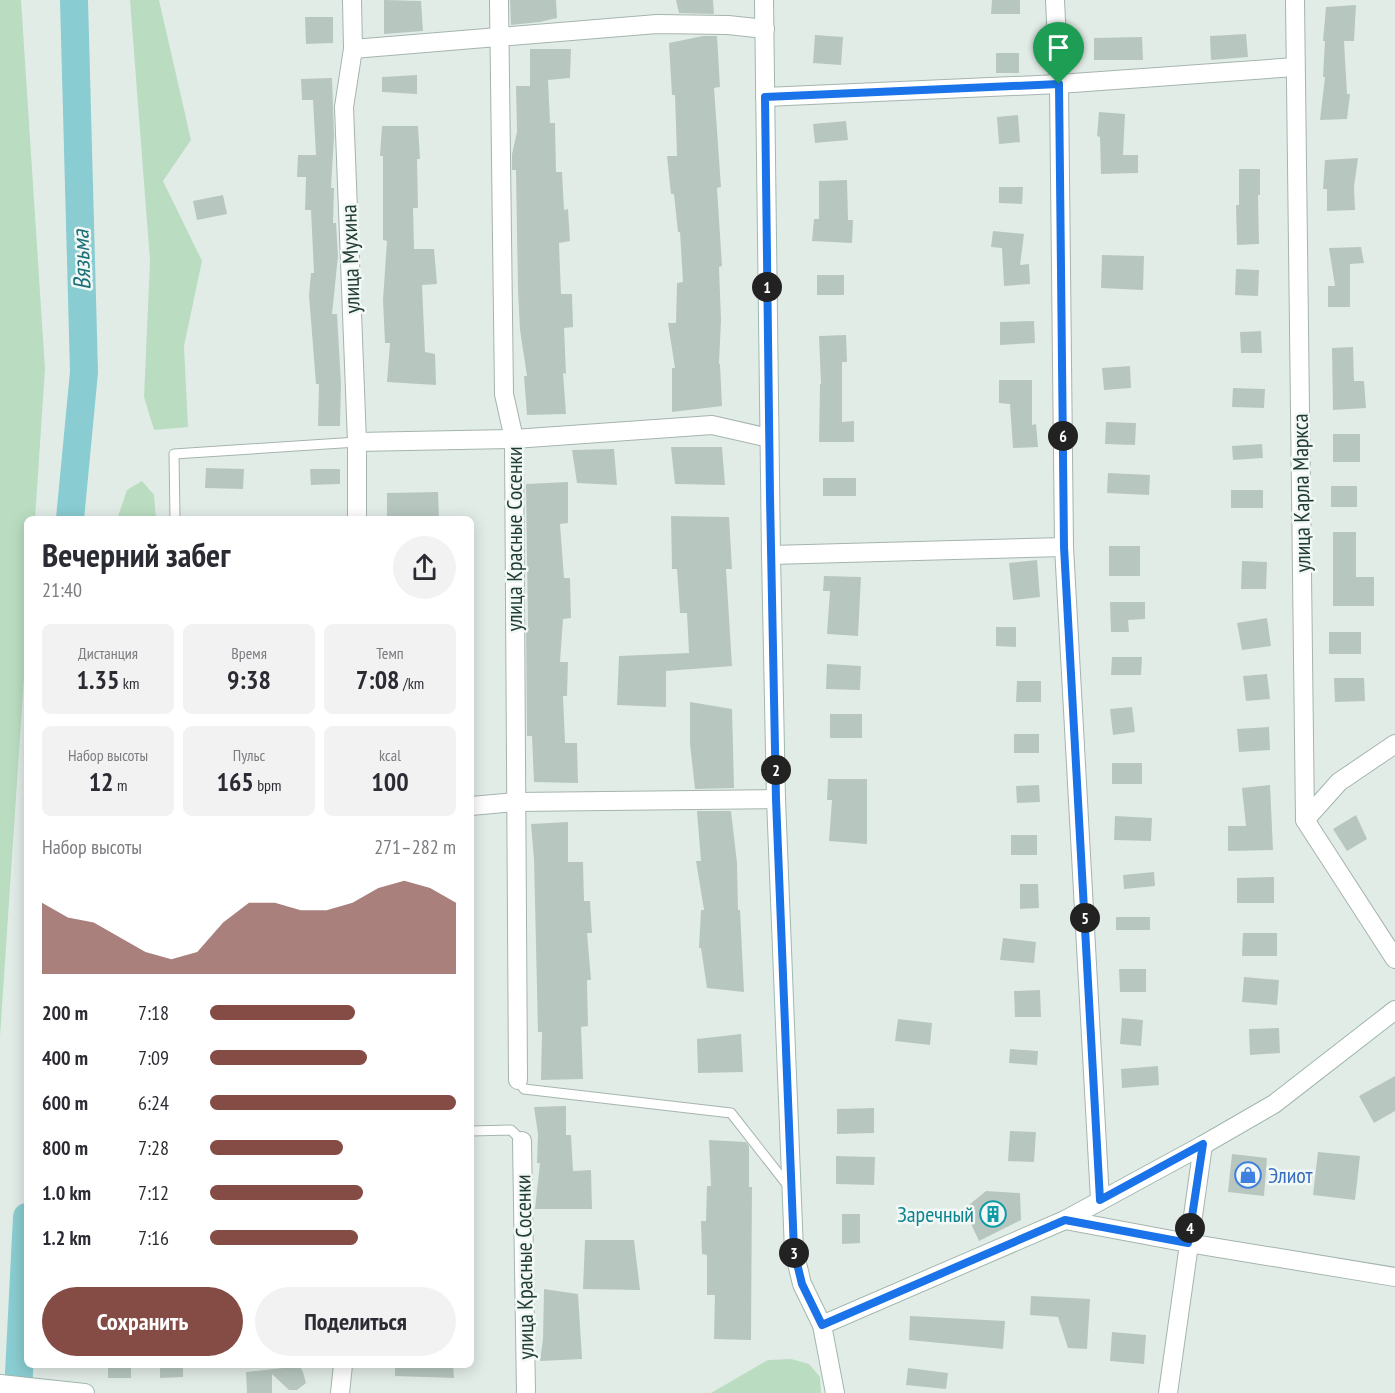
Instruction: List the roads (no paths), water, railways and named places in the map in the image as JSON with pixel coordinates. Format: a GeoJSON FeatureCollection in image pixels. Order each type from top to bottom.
{"type":"FeatureCollection","features":[{"type":"Feature","properties":{"kind":"street","name":"улица Мухина"},"geometry":{"type":"LineString","coordinates":[[352,0],[353,49],[344,107],[357,442],[357,516]]}},
{"type":"Feature","properties":{"kind":"street","name":"улица Красные Сосенки"},"geometry":{"type":"LineString","coordinates":[[500,0],[504,394],[514,439],[518,1080]]}},
{"type":"Feature","properties":{"kind":"street"},"geometry":{"type":"LineString","coordinates":[[764,0],[776,799],[794,1251],[802,1284],[822,1325],[835,1393]]}},
{"type":"Feature","properties":{"kind":"street"},"geometry":{"type":"LineString","coordinates":[[1055,0],[1059,84],[1064,547],[1100,1200]]}},
{"type":"Feature","properties":{"kind":"street","name":"улица Карла Маркса"},"geometry":{"type":"LineString","coordinates":[[1295,0],[1305,820]]}},
{"type":"Feature","properties":{"kind":"street"},"geometry":{"type":"LineString","coordinates":[[353,49],[657,24],[728,25],[765,29]]}},
{"type":"Feature","properties":{"kind":"street"},"geometry":{"type":"LineString","coordinates":[[765,97],[1059,84],[1295,67]]}},
{"type":"Feature","properties":{"kind":"street"},"geometry":{"type":"LineString","coordinates":[[357,442],[514,439],[712,425],[769,438]]}},
{"type":"Feature","properties":{"kind":"street"},"geometry":{"type":"LineString","coordinates":[[771,555],[1064,547]]}},
{"type":"Feature","properties":{"kind":"street"},"geometry":{"type":"LineString","coordinates":[[1395,744],[1339,782],[1305,820],[1395,959]]}},
{"type":"Feature","properties":{"kind":"street"},"geometry":{"type":"LineString","coordinates":[[474,806],[516,802],[776,799]]}},
{"type":"Feature","properties":{"kind":"street"},"geometry":{"type":"LineString","coordinates":[[822,1325],[1065,1220],[1274,1104],[1395,1010]]}},
{"type":"Feature","properties":{"kind":"street","name":"улица Красные Сосенки"},"geometry":{"type":"LineString","coordinates":[[522,1141],[526,1393]]}},
{"type":"Feature","properties":{"kind":"street"},"geometry":{"type":"LineString","coordinates":[[1168,1393],[1203,1144]]}},
{"type":"Feature","properties":{"kind":"street"},"geometry":{"type":"LineString","coordinates":[[1065,1220],[1395,1277]]}},
{"type":"Feature","properties":{"kind":"street"},"geometry":{"type":"LineString","coordinates":[[340,1393],[343,1368]]}},
{"type":"Feature","properties":{"kind":"street"},"geometry":{"type":"LineString","coordinates":[[0,1384],[85,1393]]}},
{"type":"Feature","properties":{"kind":"lane"},"geometry":{"type":"LineString","coordinates":[[175,516],[174,454],[357,442]]}},
{"type":"Feature","properties":{"kind":"lane"},"geometry":{"type":"LineString","coordinates":[[518,1080],[524,1089],[731,1113],[791,1189]]}},
{"type":"Feature","properties":{"kind":"lane"},"geometry":{"type":"LineString","coordinates":[[474,1131],[511,1130],[522,1141]]}},
{"type":"Feature","properties":{"kind":"waterway","name":"Вязьма"},"geometry":{"type":"LineString","coordinates":[[70,516],[84,372],[74,0]]}},
{"type":"Feature","properties":{"kind":"waterway","name":"Вязьма"},"geometry":{"type":"LineString","coordinates":[[18,1393],[24,1276]]}},
{"type":"Feature","properties":{"kind":"place","name":"Элиот"},"geometry":{"type":"Point","coordinates":[1248,1175]}},
{"type":"Feature","properties":{"kind":"place","name":"Заречный"},"geometry":{"type":"Point","coordinates":[993,1214]}}]}
